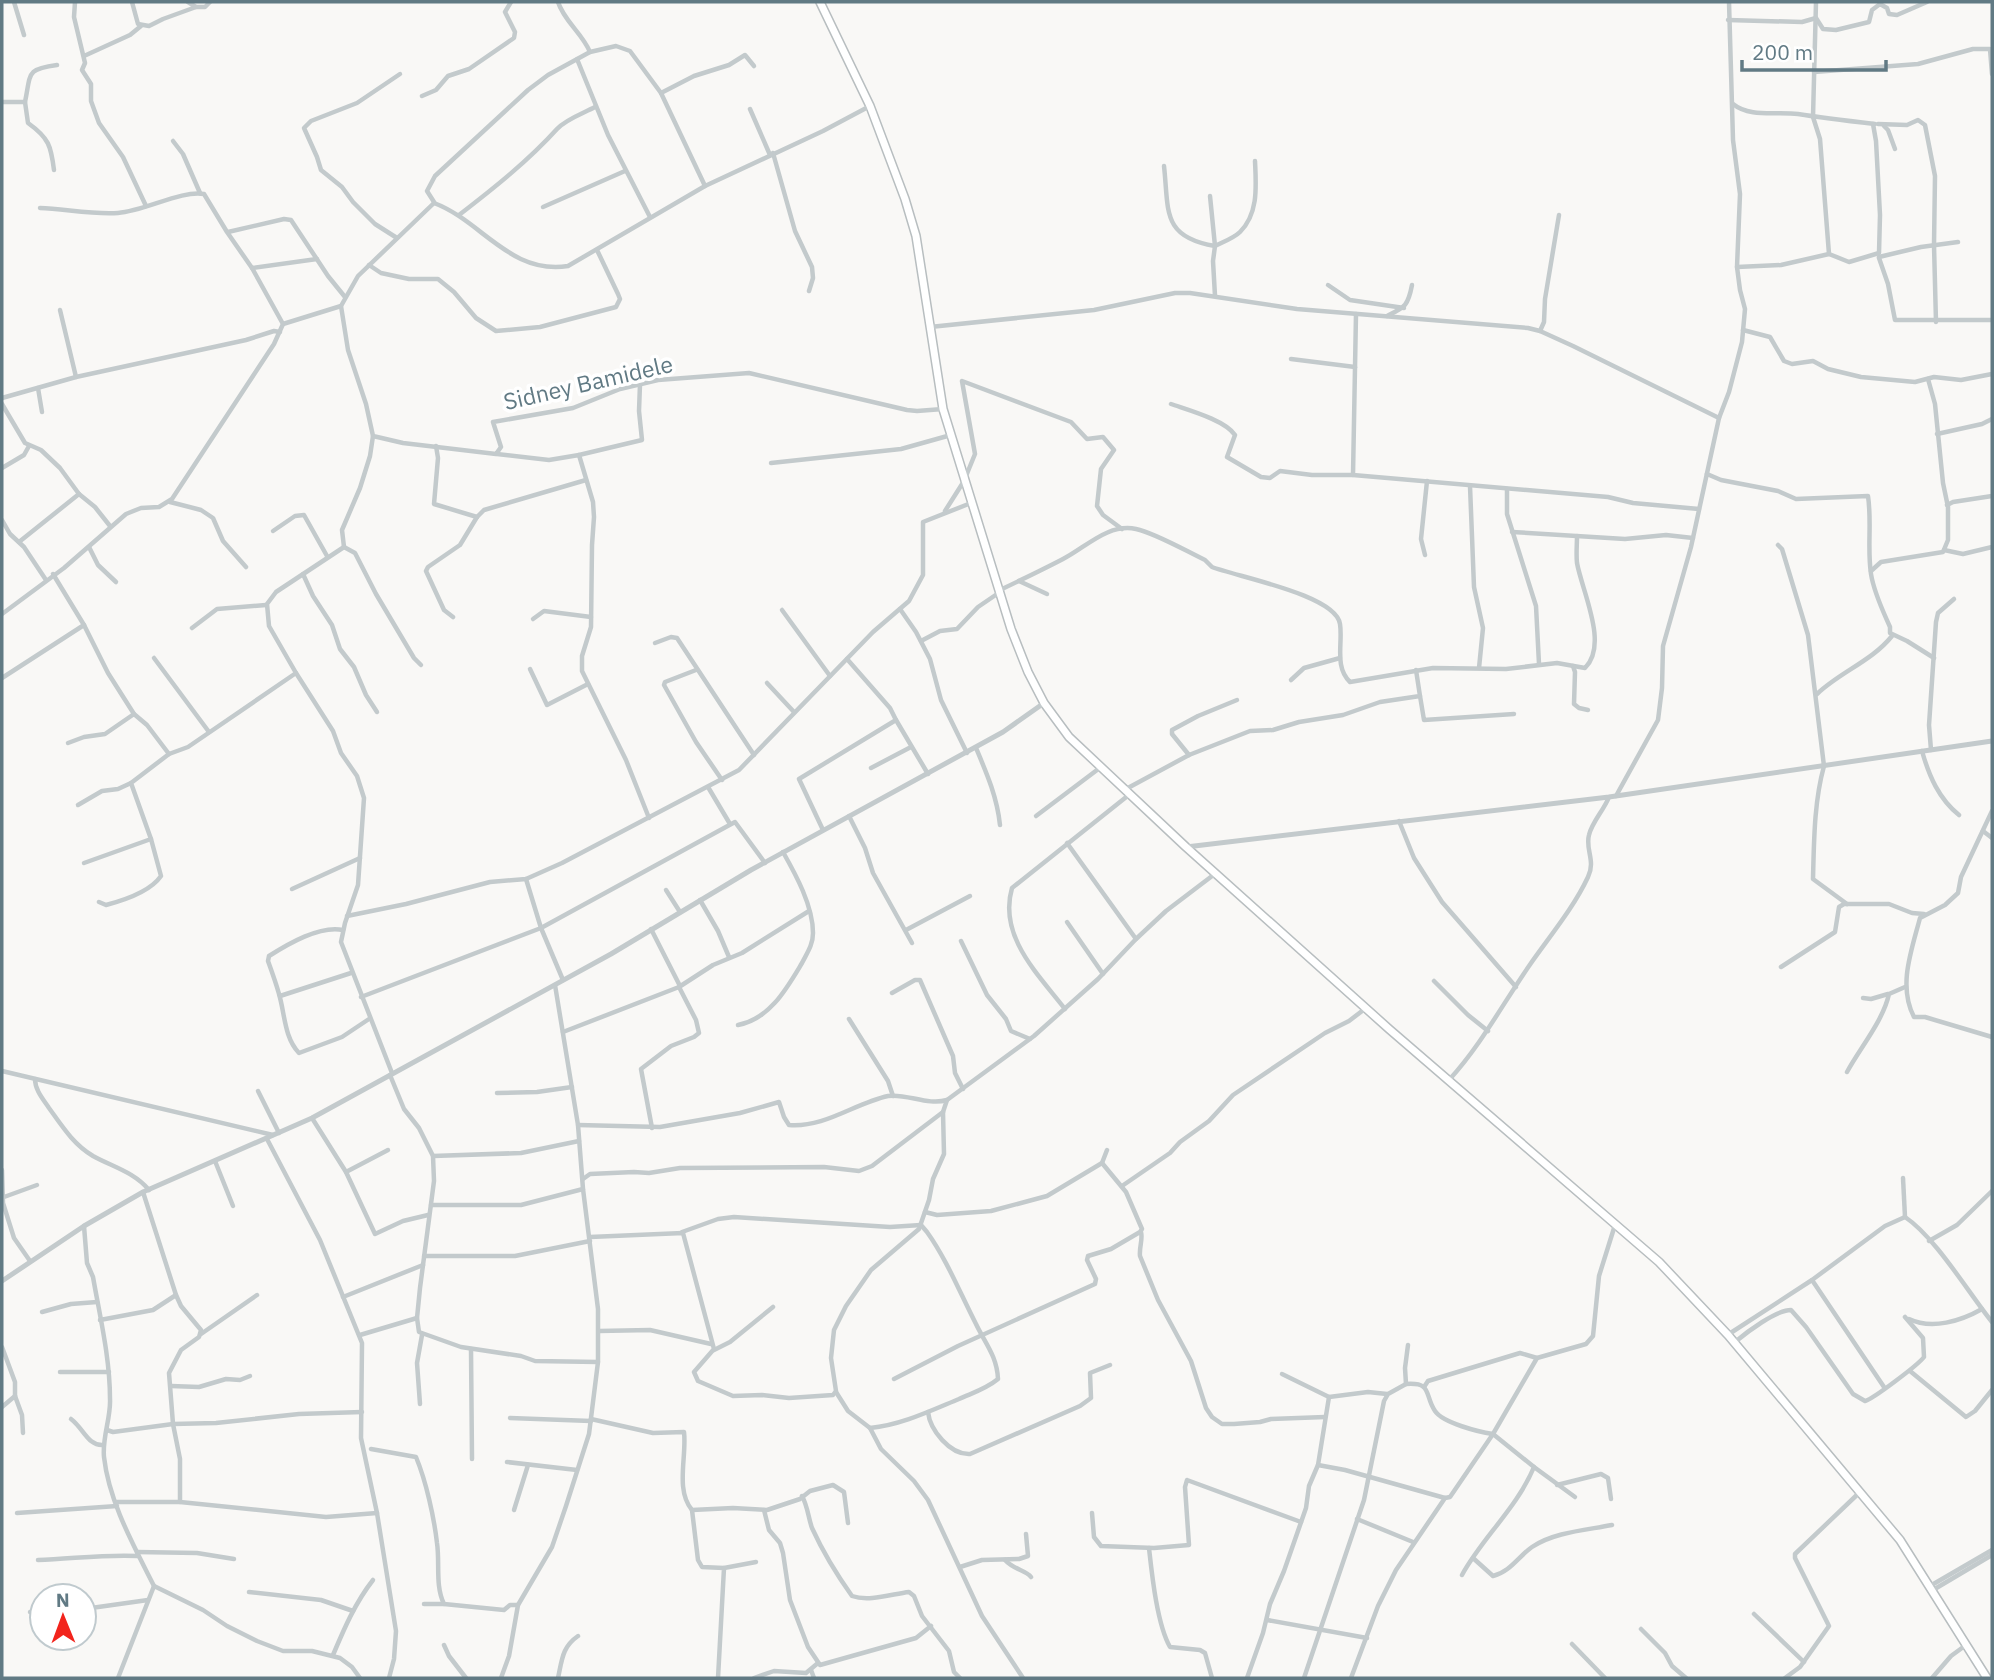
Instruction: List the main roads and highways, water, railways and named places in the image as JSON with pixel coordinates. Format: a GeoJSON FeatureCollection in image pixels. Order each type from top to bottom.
{"type":"FeatureCollection","features":[{"type":"Feature","properties":{"kind":"highway"},"geometry":{"type":"LineString","coordinates":[[820,2],[870,106],[905,199],[916,236],[943,409],[999,591],[1028,672],[1044,703],[1069,737],[1186,847],[1658,1262],[1735,1343],[1900,1540],[1987,1678]]}}]}
